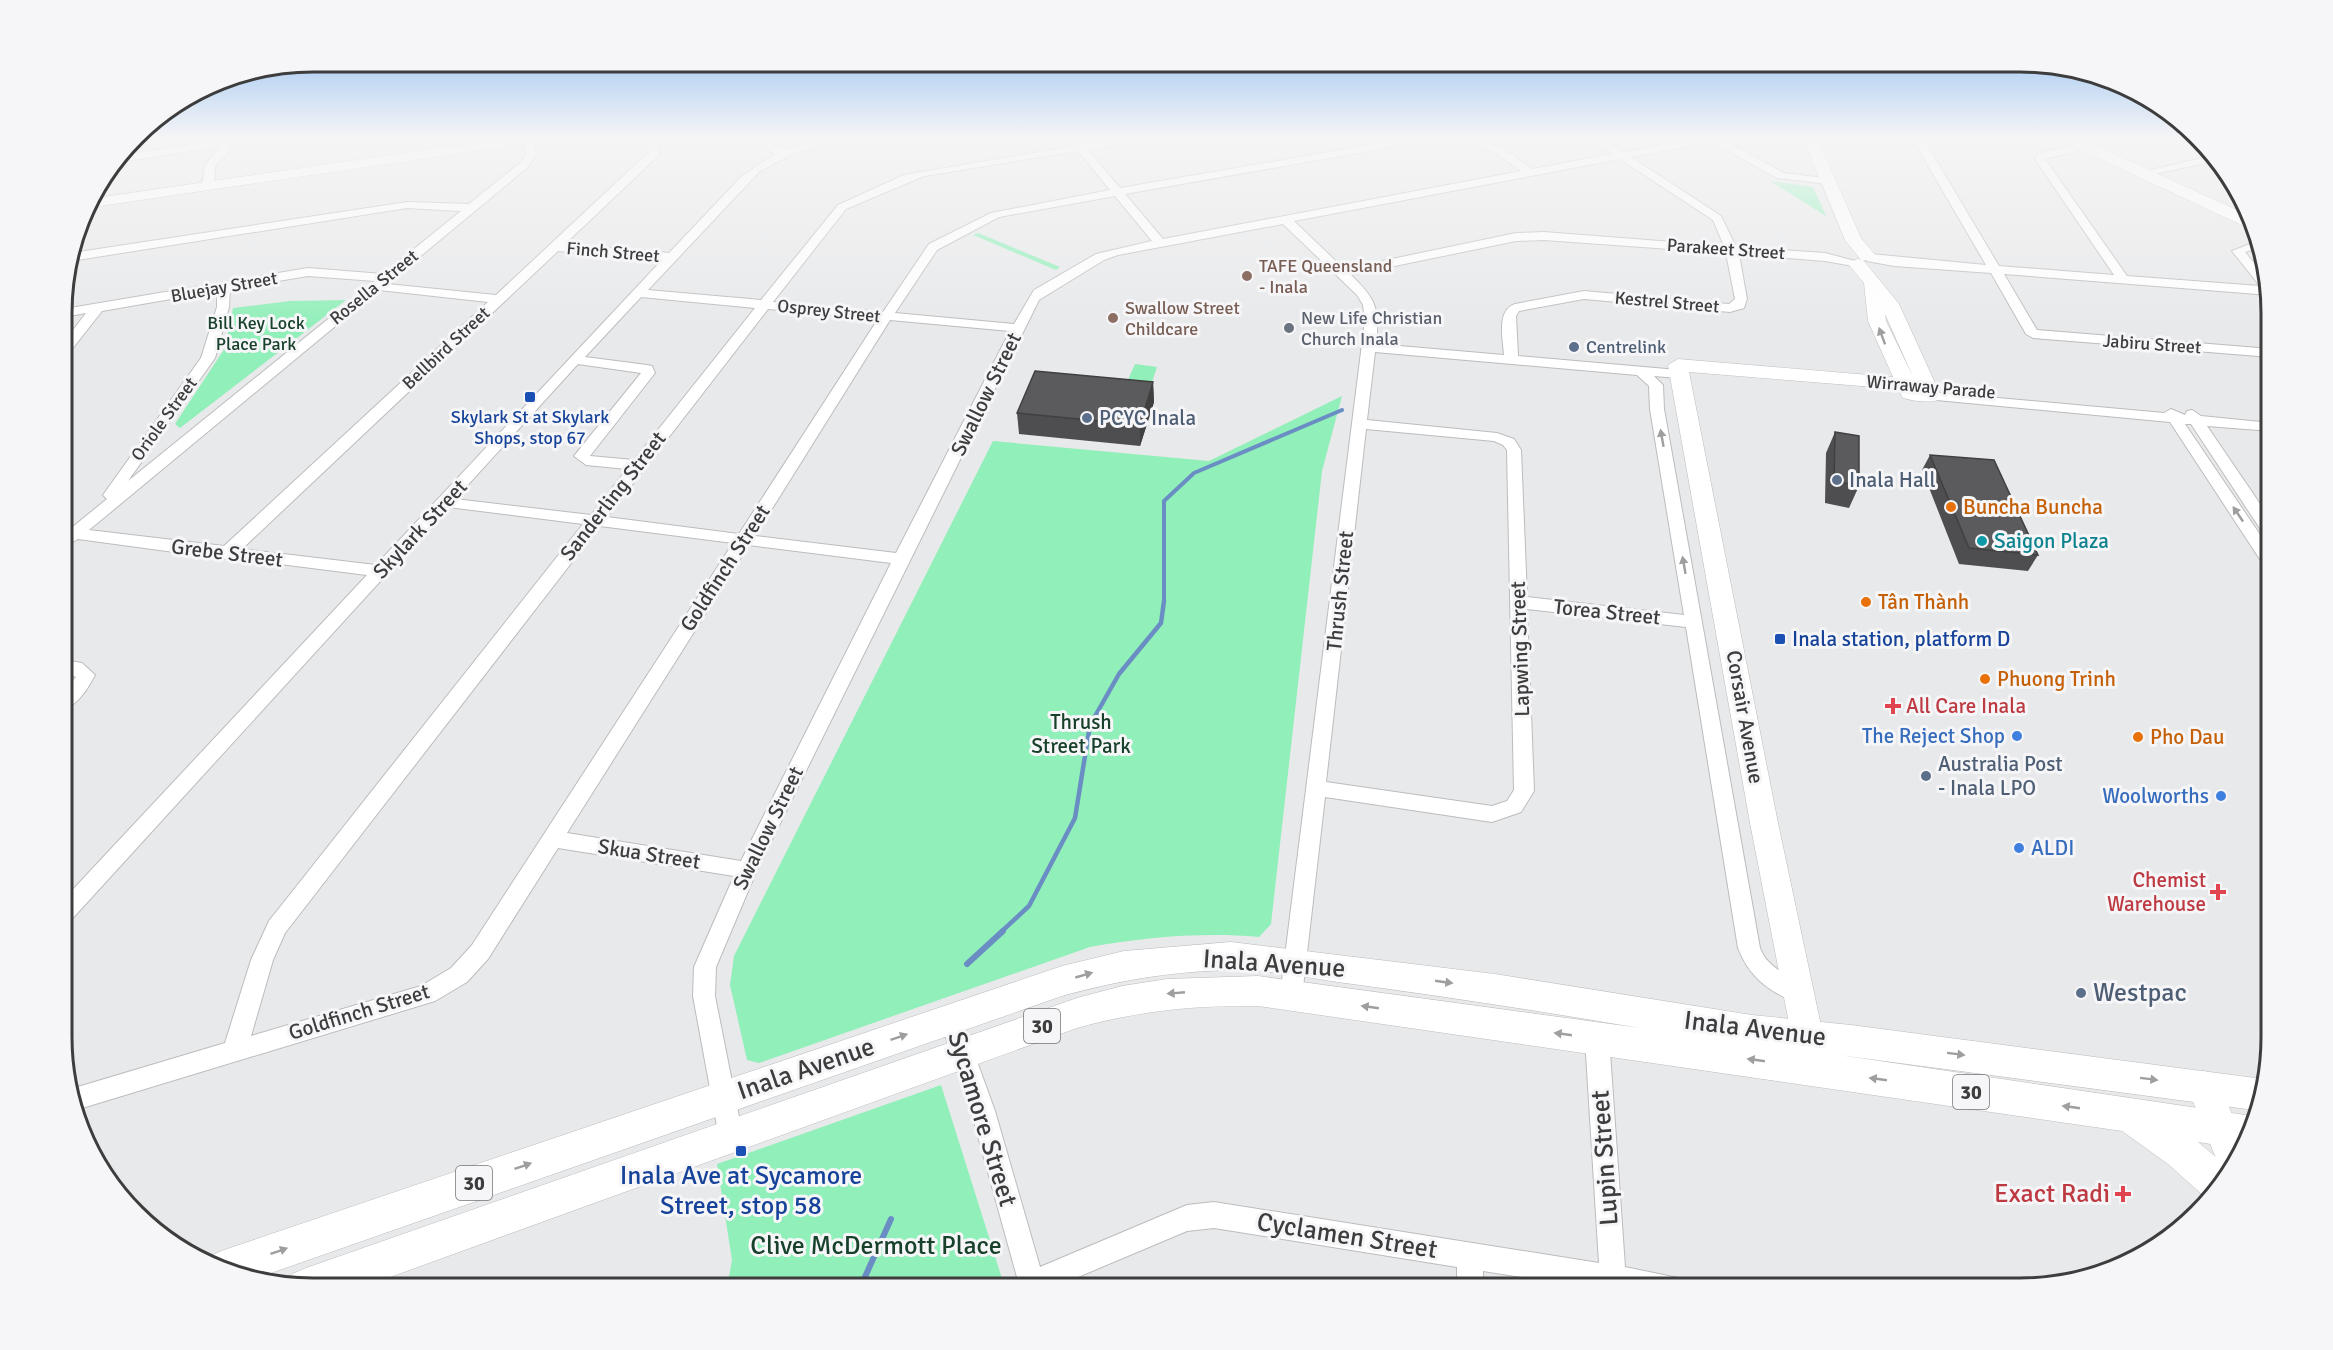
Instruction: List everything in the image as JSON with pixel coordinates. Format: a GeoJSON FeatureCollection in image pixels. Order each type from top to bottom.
{"type":"FeatureCollection","features":[{"type":"Feature","properties":{"kind":"main road","name":"Inala Avenue"},"geometry":{"type":"LineString","coordinates":[[237,1265],[1062,981],[1124,965],[1231,956],[1293,979],[1597,1038],[1811,1052],[2232,1091]]}},
{"type":"Feature","properties":{"kind":"main road","name":"Inala Avenue"},"geometry":{"type":"LineString","coordinates":[[334,1278],[1077,1013],[1155,994],[1222,990],[1293,979],[1495,989],[1752,1030],[1811,1052],[2129,1116],[2239,1129]]}},
{"type":"Feature","properties":{"kind":"main road"},"geometry":{"type":"LineString","coordinates":[[2129,1116],[2181,1151],[2214,1180]]}},
{"type":"Feature","properties":{"kind":"street","name":"Rosella Street"},"geometry":{"type":"LineString","coordinates":[[72,535],[480,201]]}},
{"type":"Feature","properties":{"kind":"street","name":"Bellbird Street"},"geometry":{"type":"LineString","coordinates":[[226,554],[604,201]]}},
{"type":"Feature","properties":{"kind":"street","name":"Skylark Street"},"geometry":{"type":"LineString","coordinates":[[72,905],[725,201]]}},
{"type":"Feature","properties":{"kind":"street","name":"Sanderling Street"},"geometry":{"type":"LineString","coordinates":[[235,1050],[262,960],[277,927],[762,305],[842,207],[855,201]]}},
{"type":"Feature","properties":{"kind":"street","name":"Goldfinch Street"},"geometry":{"type":"LineString","coordinates":[[80,1098],[427,994],[459,975],[480,952],[926,254],[933,247],[995,215],[1064,201]]}},
{"type":"Feature","properties":{"kind":"street"},"geometry":{"type":"LineString","coordinates":[[1126,201],[1160,243]]}},
{"type":"Feature","properties":{"kind":"street","name":"Swallow Street"},"geometry":{"type":"LineString","coordinates":[[731,1137],[704,996],[705,967],[747,870],[901,559],[1038,293],[1100,257],[1160,243],[1383,201]]}},
{"type":"Feature","properties":{"kind":"street","name":"Kestrel Street"},"geometry":{"type":"LineString","coordinates":[[1511,359],[1509,316],[1515,308],[1584,295],[1730,308],[1739,305],[1742,299],[1724,227],[1717,218],[1691,201]]}},
{"type":"Feature","properties":{"kind":"street"},"geometry":{"type":"LineString","coordinates":[[1837,201],[1863,262],[1877,321],[1918,390]]}},
{"type":"Feature","properties":{"kind":"street"},"geometry":{"type":"LineString","coordinates":[[1955,201],[1996,270]]}},
{"type":"Feature","properties":{"kind":"street"},"geometry":{"type":"LineString","coordinates":[[2069,201],[2124,281]]}},
{"type":"Feature","properties":{"kind":"street"},"geometry":{"type":"LineString","coordinates":[[2204,201],[2242,218]]}},
{"type":"Feature","properties":{"kind":"street"},"geometry":{"type":"LineString","coordinates":[[79,256],[406,205],[472,208]]}},
{"type":"Feature","properties":{"kind":"street","name":"Thrush Street"},"geometry":{"type":"LineString","coordinates":[[1286,220],[1344,273],[1369,305],[1371,320],[1293,979]]}},
{"type":"Feature","properties":{"kind":"street","name":"Parakeet Street"},"geometry":{"type":"LineString","coordinates":[[1344,273],[1515,237],[1544,236],[2260,290]]}},
{"type":"Feature","properties":{"kind":"street"},"geometry":{"type":"LineString","coordinates":[[2251,245],[2238,251],[2258,276]]}},
{"type":"Feature","properties":{"kind":"street","name":"Finch Street"},"geometry":{"type":"LineString","coordinates":[[555,247],[671,257]]}},
{"type":"Feature","properties":{"kind":"street","name":"Jabiru Street"},"geometry":{"type":"LineString","coordinates":[[1996,270],[2033,334],[2261,352]]}},
{"type":"Feature","properties":{"kind":"street","name":"Bluejay Street"},"geometry":{"type":"LineString","coordinates":[[72,312],[308,272],[498,299]]}},
{"type":"Feature","properties":{"kind":"street","name":"Oriole Street"},"geometry":{"type":"LineString","coordinates":[[100,512],[208,358],[223,307],[224,287]]}},
{"type":"Feature","properties":{"kind":"street","name":"Osprey Street"},"geometry":{"type":"LineString","coordinates":[[639,293],[1018,328]]}},
{"type":"Feature","properties":{"kind":"street"},"geometry":{"type":"LineString","coordinates":[[72,340],[97,308]]}},
{"type":"Feature","properties":{"kind":"street","name":"Wirraway Parade"},"geometry":{"type":"LineString","coordinates":[[1368,347],[1918,390],[2172,414],[2261,426]]}},
{"type":"Feature","properties":{"kind":"street"},"geometry":{"type":"LineString","coordinates":[[576,360],[647,369],[648,373],[581,456],[586,460],[637,465]]}},
{"type":"Feature","properties":{"kind":"street","name":"Wirraway Parade"},"geometry":{"type":"LineString","coordinates":[[1599,366],[1642,372],[1678,370]]}},
{"type":"Feature","properties":{"kind":"street","name":"Corsair Avenue"},"geometry":{"type":"LineString","coordinates":[[1678,370],[1811,1052]]}},
{"type":"Feature","properties":{"kind":"street"},"geometry":{"type":"LineString","coordinates":[[1642,372],[1656,385],[1657,409],[1749,948],[1753,960],[1766,977],[1798,993]]}},
{"type":"Feature","properties":{"kind":"street"},"geometry":{"type":"LineString","coordinates":[[1657,409],[1684,400]]}},
{"type":"Feature","properties":{"kind":"street"},"geometry":{"type":"LineString","coordinates":[[2172,414],[2261,548]]}},
{"type":"Feature","properties":{"kind":"street"},"geometry":{"type":"LineString","coordinates":[[2194,417],[2261,517]]}},
{"type":"Feature","properties":{"kind":"street","name":"Lapwing Street"},"geometry":{"type":"LineString","coordinates":[[1317,788],[1492,814],[1514,807],[1524,791],[1514,450],[1509,442],[1497,437],[1359,424]]}},
{"type":"Feature","properties":{"kind":"street"},"geometry":{"type":"LineString","coordinates":[[155,432],[165,437],[181,435],[205,426]]}},
{"type":"Feature","properties":{"kind":"street"},"geometry":{"type":"LineString","coordinates":[[445,502],[901,559]]}},
{"type":"Feature","properties":{"kind":"street","name":"Grebe Street"},"geometry":{"type":"LineString","coordinates":[[72,537],[381,571]]}},
{"type":"Feature","properties":{"kind":"street","name":"Torea Street"},"geometry":{"type":"LineString","coordinates":[[1519,602],[1695,622]]}},
{"type":"Feature","properties":{"kind":"street"},"geometry":{"type":"LineString","coordinates":[[72,667],[86,675],[72,694]]}},
{"type":"Feature","properties":{"kind":"street","name":"Skua Street"},"geometry":{"type":"LineString","coordinates":[[552,839],[747,870]]}},
{"type":"Feature","properties":{"kind":"street","name":"Sycamore Street"},"geometry":{"type":"LineString","coordinates":[[951,1020],[983,1111],[1030,1278]]}},
{"type":"Feature","properties":{"kind":"street","name":"Lupin Street"},"geometry":{"type":"LineString","coordinates":[[1597,1038],[1613,1278]]}},
{"type":"Feature","properties":{"kind":"street"},"geometry":{"type":"LineString","coordinates":[[2232,1091],[2239,1129]]}},
{"type":"Feature","properties":{"kind":"street","name":"Cyclamen Street"},"geometry":{"type":"LineString","coordinates":[[1050,1278],[1187,1218],[1214,1215],[1613,1278]]}},
{"type":"Feature","properties":{"kind":"street"},"geometry":{"type":"LineString","coordinates":[[1470,1255],[1470,1278]]}},
{"type":"Feature","properties":{"kind":"green space"},"geometry":{"type":"Polygon","coordinates":[[[1802,201],[1819,201],[1826,216],[1802,201]]]}},
{"type":"Feature","properties":{"kind":"green space"},"geometry":{"type":"Polygon","coordinates":[[[978,233],[1060,267],[1056,270],[973,235],[978,233]]]}},
{"type":"Feature","properties":{"kind":"green space","name":"Bill Key Lock Place Park"},"geometry":{"type":"Polygon","coordinates":[[[346,300],[180,428],[175,424],[225,348],[233,308],[290,301],[346,300]]]}},
{"type":"Feature","properties":{"kind":"green space"},"geometry":{"type":"Polygon","coordinates":[[[1135,364],[1157,367],[1151,385],[1127,382],[1135,364]]]}},
{"type":"Feature","properties":{"kind":"green space","name":"Thrush Street Park"},"geometry":{"type":"Polygon","coordinates":[[[1342,396],[1322,471],[1271,924],[1259,937],[1175,936],[1090,947],[759,1063],[747,1060],[730,985],[734,956],[993,441],[1209,461],[1342,396]]]}},
{"type":"Feature","properties":{"kind":"green space","name":"Clive McDermott Place"},"geometry":{"type":"Polygon","coordinates":[[[941,1085],[1002,1278],[729,1278],[732,1260],[717,1164],[941,1085]]]}},
{"type":"Feature","properties":{"kind":"building"},"geometry":{"type":"Polygon","coordinates":[[[1035,371],[1153,382],[1140,425],[1017,413],[1035,371]]]}},
{"type":"Feature","properties":{"kind":"building"},"geometry":{"type":"Polygon","coordinates":[[[1835,432],[1859,436],[1859,486],[1834,481],[1835,432]]]}},
{"type":"Feature","properties":{"kind":"building","name":"Saigon Plaza"},"geometry":{"type":"Polygon","coordinates":[[[1930,455],[1994,460],[2038,555],[1969,548],[1930,455]]]}},
{"type":"Feature","properties":{"kind":"waterway"},"geometry":{"type":"LineString","coordinates":[[1164,601],[1164,501],[1194,473],[1342,410]]}},
{"type":"Feature","properties":{"kind":"waterway"},"geometry":{"type":"LineString","coordinates":[[1001,932],[1029,906],[1075,818],[1090,725],[1119,674],[1161,623],[1164,601]]}},
{"type":"Feature","properties":{"kind":"waterway"},"geometry":{"type":"LineString","coordinates":[[967,964],[1003,931]]}},
{"type":"Feature","properties":{"kind":"waterway"},"geometry":{"type":"LineString","coordinates":[[864,1278],[891,1219]]}},
{"type":"Feature","properties":{"kind":"place","name":"TAFE Queensland - Inala"},"geometry":{"type":"Point","coordinates":[1247,276]}},
{"type":"Feature","properties":{"kind":"place","name":"Swallow Street Childcare"},"geometry":{"type":"Point","coordinates":[1113,318]}},
{"type":"Feature","properties":{"kind":"place","name":"New Life Christian Church Inala"},"geometry":{"type":"Point","coordinates":[1289,328]}},
{"type":"Feature","properties":{"kind":"place","name":"Centrelink"},"geometry":{"type":"Point","coordinates":[1574,347]}},
{"type":"Feature","properties":{"kind":"place","name":"Skylark St at Skylark Shops, stop 67"},"geometry":{"type":"Point","coordinates":[530,397]}},
{"type":"Feature","properties":{"kind":"place","name":"PCYC Inala"},"geometry":{"type":"Point","coordinates":[1087,418]}},
{"type":"Feature","properties":{"kind":"place","name":"Inala Hall"},"geometry":{"type":"Point","coordinates":[1837,480]}},
{"type":"Feature","properties":{"kind":"place","name":"Buncha Buncha"},"geometry":{"type":"Point","coordinates":[1951,507]}},
{"type":"Feature","properties":{"kind":"place","name":"Saigon Plaza"},"geometry":{"type":"Point","coordinates":[1982,541]}},
{"type":"Feature","properties":{"kind":"place","name":"Tân Thành"},"geometry":{"type":"Point","coordinates":[1866,602]}},
{"type":"Feature","properties":{"kind":"place","name":"Inala station, platform D"},"geometry":{"type":"Point","coordinates":[1780,639]}},
{"type":"Feature","properties":{"kind":"place","name":"Phuong Trinh"},"geometry":{"type":"Point","coordinates":[1985,679]}},
{"type":"Feature","properties":{"kind":"place","name":"All Care Inala"},"geometry":{"type":"Point","coordinates":[1893,706]}},
{"type":"Feature","properties":{"kind":"place","name":"The Reject Shop"},"geometry":{"type":"Point","coordinates":[2017,736]}},
{"type":"Feature","properties":{"kind":"place","name":"Pho Dau"},"geometry":{"type":"Point","coordinates":[2138,737]}},
{"type":"Feature","properties":{"kind":"place","name":"Australia Post - Inala LPO"},"geometry":{"type":"Point","coordinates":[1926,776]}},
{"type":"Feature","properties":{"kind":"place","name":"Woolworths"},"geometry":{"type":"Point","coordinates":[2221,796]}},
{"type":"Feature","properties":{"kind":"place","name":"ALDI"},"geometry":{"type":"Point","coordinates":[2019,848]}},
{"type":"Feature","properties":{"kind":"place","name":"Chemist Warehouse"},"geometry":{"type":"Point","coordinates":[2218,892]}},
{"type":"Feature","properties":{"kind":"place","name":"Westpac"},"geometry":{"type":"Point","coordinates":[2081,993]}},
{"type":"Feature","properties":{"kind":"place","name":"Inala Ave at Sycamore Street, stop 58"},"geometry":{"type":"Point","coordinates":[741,1151]}},
{"type":"Feature","properties":{"kind":"place","name":"Exact Radi"},"geometry":{"type":"Point","coordinates":[2123,1194]}}]}
